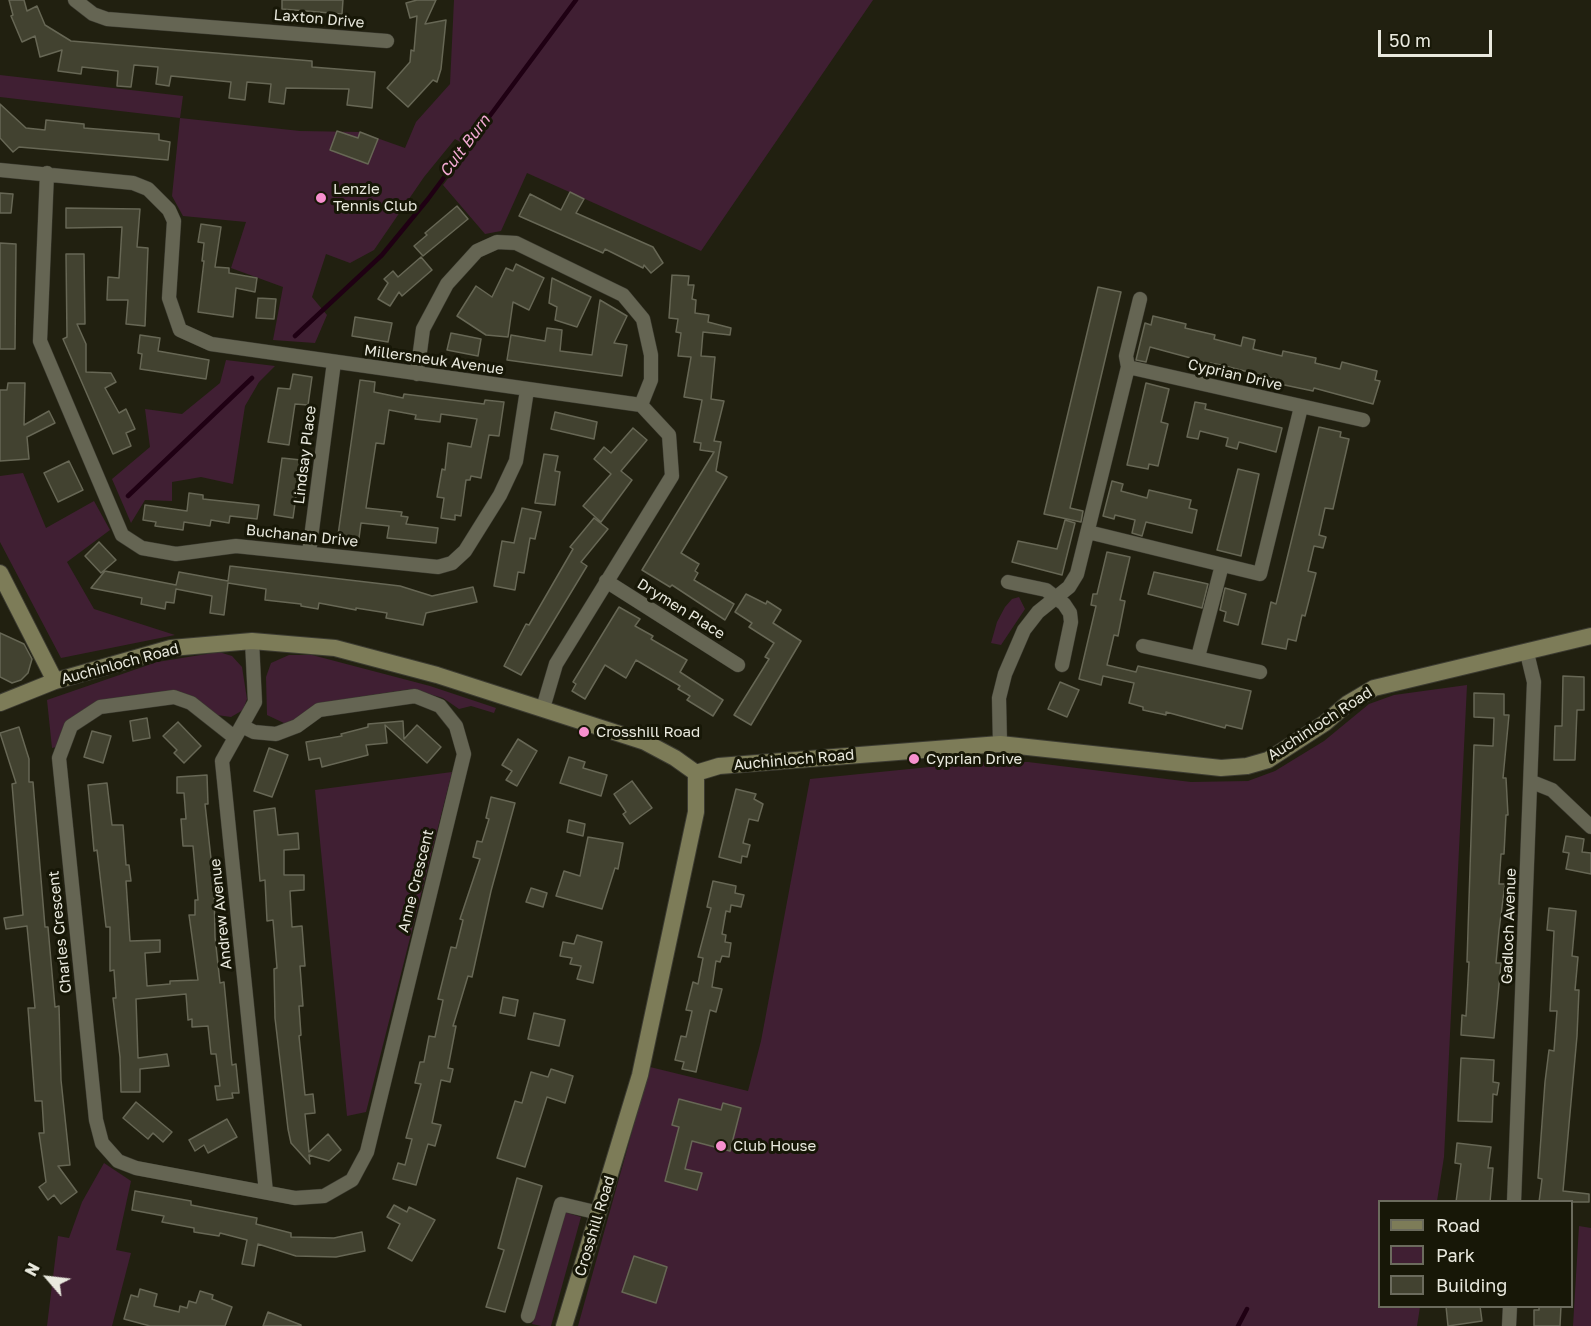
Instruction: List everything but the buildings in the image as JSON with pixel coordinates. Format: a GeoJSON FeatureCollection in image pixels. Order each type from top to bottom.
{"type":"FeatureCollection","features":[{"type":"Feature","properties":{"kind":"main road"},"geometry":{"type":"LineString","coordinates":[[0,573],[55,681]]}},
{"type":"Feature","properties":{"kind":"main road","name":"Auchinloch Road"},"geometry":{"type":"LineString","coordinates":[[0,703],[55,681],[171,648],[252,640],[335,648],[425,671],[645,742],[675,758],[696,773],[719,766],[1000,744],[1221,768],[1247,766],[1268,760],[1325,723],[1347,704],[1374,688],[1591,636]]}},
{"type":"Feature","properties":{"kind":"main road","name":"Crosshill Road"},"geometry":{"type":"LineString","coordinates":[[564,1326],[643,1064],[696,812],[696,773]]}},
{"type":"Feature","properties":{"kind":"street","name":"Laxton Drive"},"geometry":{"type":"LineString","coordinates":[[75,0],[93,14],[107,19],[387,41]]}},
{"type":"Feature","properties":{"kind":"street","name":"Millersneuk Avenue"},"geometry":{"type":"LineString","coordinates":[[0,170],[133,183],[148,189],[159,199],[174,221],[169,298],[180,330],[211,344],[641,405]]}},
{"type":"Feature","properties":{"kind":"street","name":"Buchanan Drive"},"geometry":{"type":"LineString","coordinates":[[47,173],[43,215],[39,341],[122,536],[142,548],[176,554],[236,546],[438,567],[452,563],[465,551],[500,495],[516,460],[527,390]]}},
{"type":"Feature","properties":{"kind":"street"},"geometry":{"type":"LineString","coordinates":[[417,374],[423,329],[447,284],[477,251],[497,242],[516,243],[623,295],[643,319],[651,355],[651,380],[641,405],[669,435],[672,476],[556,664],[543,708]]}},
{"type":"Feature","properties":{"kind":"street"},"geometry":{"type":"LineString","coordinates":[[1000,744],[999,698],[1013,650],[1038,612],[1074,581],[1128,367],[1126,356],[1140,299]]}},
{"type":"Feature","properties":{"kind":"street","name":"Lindsay Place"},"geometry":{"type":"LineString","coordinates":[[309,553],[334,362]]}},
{"type":"Feature","properties":{"kind":"street","name":"Cyprian Drive"},"geometry":{"type":"LineString","coordinates":[[1128,367],[1363,420]]}},
{"type":"Feature","properties":{"kind":"street"},"geometry":{"type":"LineString","coordinates":[[1088,532],[1260,574],[1301,407]]}},
{"type":"Feature","properties":{"kind":"street"},"geometry":{"type":"LineString","coordinates":[[1198,657],[1222,565]]}},
{"type":"Feature","properties":{"kind":"street","name":"Drymen Place"},"geometry":{"type":"LineString","coordinates":[[606,581],[738,665]]}},
{"type":"Feature","properties":{"kind":"street"},"geometry":{"type":"LineString","coordinates":[[1008,582],[1046,590],[1058,597],[1070,613],[1071,622],[1062,665]]}},
{"type":"Feature","properties":{"kind":"street","name":"Andrew Avenue"},"geometry":{"type":"LineString","coordinates":[[252,640],[255,702],[222,761],[266,1192]]}},
{"type":"Feature","properties":{"kind":"street"},"geometry":{"type":"LineString","coordinates":[[1143,646],[1260,672]]}},
{"type":"Feature","properties":{"kind":"street","name":"Gadloch Avenue"},"geometry":{"type":"LineString","coordinates":[[1514,1200],[1532,782],[1534,682],[1527,653]]}},
{"type":"Feature","properties":{"kind":"street","name":"Anne Crescent"},"geometry":{"type":"LineString","coordinates":[[238,732],[276,734],[297,726],[319,710],[415,696],[440,706],[456,726],[464,754],[367,1152],[352,1180],[324,1196],[295,1198],[266,1192]]}},
{"type":"Feature","properties":{"kind":"street","name":"Charles Crescent"},"geometry":{"type":"LineString","coordinates":[[238,732],[191,704],[174,697],[100,707],[71,726],[58,758],[96,1120],[102,1143],[118,1161],[136,1168],[266,1192]]}},
{"type":"Feature","properties":{"kind":"street"},"geometry":{"type":"LineString","coordinates":[[1532,782],[1552,790],[1591,827]]}},
{"type":"Feature","properties":{"kind":"street"},"geometry":{"type":"LineString","coordinates":[[528,1316],[561,1204],[598,1213]]}},
{"type":"Feature","properties":{"kind":"street"},"geometry":{"type":"LineString","coordinates":[[1509,1326],[1510,1308]]}},
{"type":"Feature","properties":{"kind":"green space"},"geometry":{"type":"Polygon","coordinates":[[[454,0],[873,0],[701,251],[527,173],[501,231],[485,234],[443,185],[471,148],[455,139],[424,177],[374,250],[350,263],[326,254],[312,297],[327,315],[315,343],[273,340],[283,287],[231,268],[246,222],[183,216],[172,196],[180,118],[300,131],[360,132],[405,148],[416,122],[450,84],[454,0]]]}},
{"type":"Feature","properties":{"kind":"green space"},"geometry":{"type":"Polygon","coordinates":[[[0,75],[183,96],[180,118],[0,97],[0,75]]]}},
{"type":"Feature","properties":{"kind":"green space"},"geometry":{"type":"Polygon","coordinates":[[[226,360],[275,366],[259,382],[245,406],[233,484],[201,477],[172,482],[172,501],[145,500],[131,523],[112,479],[150,447],[145,409],[182,414],[220,383],[226,360]]]}},
{"type":"Feature","properties":{"kind":"green space"},"geometry":{"type":"Polygon","coordinates":[[[23,473],[46,528],[94,501],[110,530],[67,562],[94,609],[175,635],[61,658],[0,542],[0,476],[23,473]]]}},
{"type":"Feature","properties":{"kind":"green space"},"geometry":{"type":"Polygon","coordinates":[[[1019,597],[1025,609],[1001,645],[991,643],[997,622],[1005,607],[1012,599],[1019,597]]]}},
{"type":"Feature","properties":{"kind":"green space"},"geometry":{"type":"Polygon","coordinates":[[[219,652],[232,656],[242,667],[247,699],[243,710],[231,717],[217,715],[179,691],[96,702],[66,722],[56,747],[52,748],[47,700],[157,662],[219,652]]]}},
{"type":"Feature","properties":{"kind":"green space"},"geometry":{"type":"Polygon","coordinates":[[[289,655],[312,655],[430,686],[496,708],[494,713],[471,706],[459,709],[443,698],[411,689],[327,702],[286,724],[267,715],[266,677],[271,663],[289,655]]]}},
{"type":"Feature","properties":{"kind":"green space"},"geometry":{"type":"Polygon","coordinates":[[[1467,685],[1444,1157],[1437,1200],[1378,1200],[1378,1308],[1420,1308],[1417,1326],[578,1326],[650,1067],[748,1091],[761,1041],[810,779],[979,762],[1028,762],[1191,782],[1248,781],[1275,771],[1324,741],[1369,704],[1394,695],[1467,685]]]}},
{"type":"Feature","properties":{"kind":"green space"},"geometry":{"type":"Polygon","coordinates":[[[452,772],[366,1112],[347,1116],[315,790],[452,772]]]}},
{"type":"Feature","properties":{"kind":"green space"},"geometry":{"type":"Polygon","coordinates":[[[104,1163],[131,1181],[116,1250],[131,1253],[112,1326],[47,1326],[58,1236],[69,1238],[82,1202],[104,1163]]]}},
{"type":"Feature","properties":{"kind":"green space"},"geometry":{"type":"Polygon","coordinates":[[[564,1212],[581,1217],[551,1326],[532,1324],[564,1212]]]}},
{"type":"Feature","properties":{"kind":"green space"},"geometry":{"type":"Polygon","coordinates":[[[1579,1226],[1591,1228],[1591,1326],[1573,1326],[1579,1226]]]}},
{"type":"Feature","properties":{"kind":"waterway","name":"Cult Burn"},"geometry":{"type":"LineString","coordinates":[[295,336],[382,255],[428,199],[576,0]]}},
{"type":"Feature","properties":{"kind":"waterway","name":"Cult Burn"},"geometry":{"type":"LineString","coordinates":[[128,496],[252,378]]}},
{"type":"Feature","properties":{"kind":"waterway"},"geometry":{"type":"LineString","coordinates":[[1238,1326],[1247,1309]]}},
{"type":"Feature","properties":{"kind":"place","name":"Lenzie Tennis Club"},"geometry":{"type":"Point","coordinates":[321,198]}},
{"type":"Feature","properties":{"kind":"place","name":"Crosshill Road"},"geometry":{"type":"Point","coordinates":[584,732]}},
{"type":"Feature","properties":{"kind":"place","name":"Cyprian Drive"},"geometry":{"type":"Point","coordinates":[914,759]}},
{"type":"Feature","properties":{"kind":"place","name":"Club House"},"geometry":{"type":"Point","coordinates":[721,1146]}}]}
